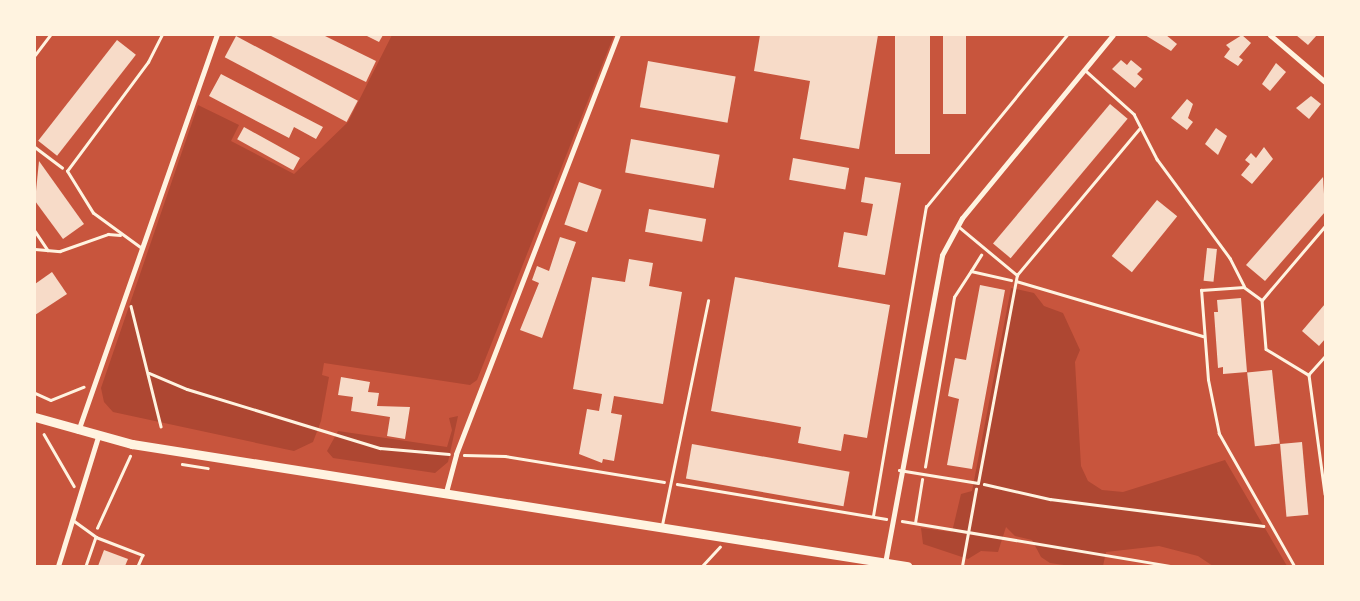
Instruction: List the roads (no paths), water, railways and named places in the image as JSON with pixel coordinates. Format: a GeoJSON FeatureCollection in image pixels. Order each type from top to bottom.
{"type":"FeatureCollection","features":[{"type":"Feature","properties":{"kind":"main road"},"geometry":{"type":"LineString","coordinates":[[35,417],[98,436],[907,566]]}},
{"type":"Feature","properties":{"kind":"street"},"geometry":{"type":"LineString","coordinates":[[78,431],[217,35]]}},
{"type":"Feature","properties":{"kind":"street"},"geometry":{"type":"LineString","coordinates":[[446,492],[456,454],[618,35]]}},
{"type":"Feature","properties":{"kind":"street"},"geometry":{"type":"LineString","coordinates":[[884,563],[899,470],[934,283],[957,226],[1113,35]]}},
{"type":"Feature","properties":{"kind":"street"},"geometry":{"type":"LineString","coordinates":[[1270,35],[1325,82]]}},
{"type":"Feature","properties":{"kind":"street"},"geometry":{"type":"LineString","coordinates":[[58,566],[98,436]]}},
{"type":"Feature","properties":{"kind":"lane"},"geometry":{"type":"LineString","coordinates":[[35,55],[50,35]]}},
{"type":"Feature","properties":{"kind":"lane"},"geometry":{"type":"LineString","coordinates":[[141,248],[93,213],[67,171],[148,62],[162,35]]}},
{"type":"Feature","properties":{"kind":"lane"},"geometry":{"type":"LineString","coordinates":[[1085,70],[1134,114],[1140,128],[1244,287],[1262,300]]}},
{"type":"Feature","properties":{"kind":"lane"},"geometry":{"type":"LineString","coordinates":[[899,470],[978,483],[1017,275],[1140,128]]}},
{"type":"Feature","properties":{"kind":"lane"},"geometry":{"type":"LineString","coordinates":[[957,226],[1017,275]]}},
{"type":"Feature","properties":{"kind":"lane"},"geometry":{"type":"LineString","coordinates":[[1309,375],[1266,349],[1262,300],[1325,226]]}},
{"type":"Feature","properties":{"kind":"lane"},"geometry":{"type":"LineString","coordinates":[[35,231],[48,250]]}},
{"type":"Feature","properties":{"kind":"lane"},"geometry":{"type":"LineString","coordinates":[[35,249],[60,251],[108,234],[122,236]]}},
{"type":"Feature","properties":{"kind":"lane"},"geometry":{"type":"LineString","coordinates":[[1016,281],[1203,336]]}},
{"type":"Feature","properties":{"kind":"lane"},"geometry":{"type":"LineString","coordinates":[[1244,287],[1201,290],[1203,336],[1219,434],[1268,526],[1294,566]]}},
{"type":"Feature","properties":{"kind":"lane"},"geometry":{"type":"LineString","coordinates":[[662,527],[708,301]]}},
{"type":"Feature","properties":{"kind":"lane"},"geometry":{"type":"LineString","coordinates":[[1309,375],[1325,357]]}},
{"type":"Feature","properties":{"kind":"lane"},"geometry":{"type":"LineString","coordinates":[[1320,363],[1325,367]]}},
{"type":"Feature","properties":{"kind":"lane"},"geometry":{"type":"LineString","coordinates":[[1309,375],[1325,494]]}},
{"type":"Feature","properties":{"kind":"lane"},"geometry":{"type":"LineString","coordinates":[[73,520],[94,537],[142,555],[138,566]]}},
{"type":"Feature","properties":{"kind":"lane"},"geometry":{"type":"LineString","coordinates":[[86,566],[94,537]]}}]}
